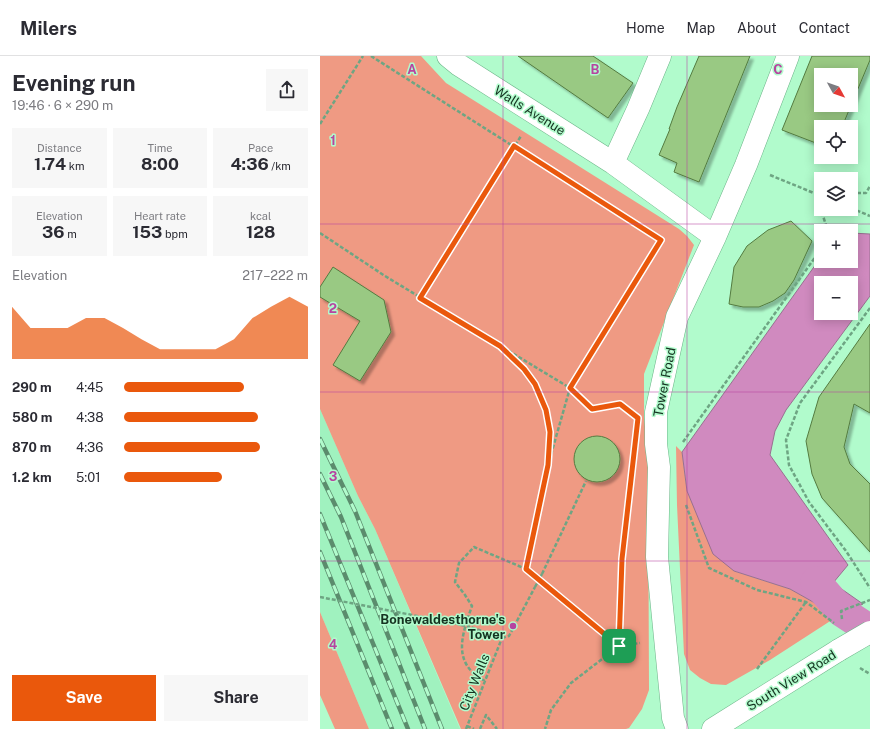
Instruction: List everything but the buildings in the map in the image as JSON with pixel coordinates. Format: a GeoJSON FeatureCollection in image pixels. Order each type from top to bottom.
{"type":"FeatureCollection","features":[{"type":"Feature","properties":{"kind":"street","name":"Walls Avenue"},"geometry":{"type":"LineString","coordinates":[[448,56],[459,65],[613,163],[715,237]]}},
{"type":"Feature","properties":{"kind":"street"},"geometry":{"type":"LineString","coordinates":[[613,163],[660,56]]}},
{"type":"Feature","properties":{"kind":"street","name":"Tower Road"},"geometry":{"type":"LineString","coordinates":[[674,728],[657,557],[659,467],[656,444],[656,412],[677,317],[715,237],[746,165],[788,56]]}},
{"type":"Feature","properties":{"kind":"street","name":"South View Road"},"geometry":{"type":"LineString","coordinates":[[714,729],[870,632]]}},
{"type":"Feature","properties":{"kind":"path"},"geometry":{"type":"LineString","coordinates":[[320,124],[363,56]]}},
{"type":"Feature","properties":{"kind":"path"},"geometry":{"type":"LineString","coordinates":[[371,56],[661,240],[570,388],[548,465],[526,569]]}},
{"type":"Feature","properties":{"kind":"path"},"geometry":{"type":"LineString","coordinates":[[420,298],[514,146]]}},
{"type":"Feature","properties":{"kind":"path"},"geometry":{"type":"LineString","coordinates":[[746,165],[814,193]]}},
{"type":"Feature","properties":{"kind":"path"},"geometry":{"type":"LineString","coordinates":[[858,194],[866,193],[870,186]]}},
{"type":"Feature","properties":{"kind":"path"},"geometry":{"type":"LineString","coordinates":[[858,211],[870,216]]}},
{"type":"Feature","properties":{"kind":"path"},"geometry":{"type":"LineString","coordinates":[[320,233],[420,298],[570,388],[592,409],[620,404],[632,413]]}},
{"type":"Feature","properties":{"kind":"path"},"geometry":{"type":"LineString","coordinates":[[659,467],[688,437],[814,259]]}},
{"type":"Feature","properties":{"kind":"path"},"geometry":{"type":"LineString","coordinates":[[870,308],[800,403],[786,440],[789,464],[810,502],[846,551],[870,588]]}},
{"type":"Feature","properties":{"kind":"path"},"geometry":{"type":"LineString","coordinates":[[500,346],[524,369],[535,384],[546,410],[550,432],[548,465]]}},
{"type":"Feature","properties":{"kind":"path"},"geometry":{"type":"LineString","coordinates":[[320,597],[460,624],[502,638],[509,636],[542,574],[586,481]]}},
{"type":"Feature","properties":{"kind":"path"},"geometry":{"type":"LineString","coordinates":[[619,646],[622,559],[631,481]]}},
{"type":"Feature","properties":{"kind":"path"},"geometry":{"type":"LineString","coordinates":[[685,502],[709,568],[757,590],[806,602],[838,626]]}},
{"type":"Feature","properties":{"kind":"path"},"geometry":{"type":"LineString","coordinates":[[485,681],[476,676],[466,665],[461,653],[463,632],[472,606],[455,582],[460,563],[474,547],[526,569],[619,646]]}},
{"type":"Feature","properties":{"kind":"path"},"geometry":{"type":"LineString","coordinates":[[755,672],[806,602]]}},
{"type":"Feature","properties":{"kind":"path","name":"City Walls"},"geometry":{"type":"LineString","coordinates":[[466,728],[502,638]]}},
{"type":"Feature","properties":{"kind":"path"},"geometry":{"type":"LineString","coordinates":[[545,729],[551,710],[571,683],[619,646],[666,641]]}},
{"type":"Feature","properties":{"kind":"path"},"geometry":{"type":"LineString","coordinates":[[857,666],[870,674]]}},
{"type":"Feature","properties":{"kind":"path"},"geometry":{"type":"LineString","coordinates":[[480,729],[486,715],[497,729]]}},
{"type":"Feature","properties":{"kind":"path"},"geometry":{"type":"LineString","coordinates":[[466,728],[474,729]]}},
{"type":"Feature","properties":{"kind":"shaded area"},"geometry":{"type":"Polygon","coordinates":[[[320,56],[421,56],[446,83],[679,229],[694,245],[644,374],[644,417],[648,456],[649,690],[642,709],[629,728],[461,729],[375,529],[358,496],[320,409],[320,56]]]}},
{"type":"Feature","properties":{"kind":"shaded area"},"geometry":{"type":"Polygon","coordinates":[[[858,233],[870,234],[870,296],[858,312],[858,276],[814,276],[814,320],[852,320],[786,410],[775,431],[770,455],[848,565],[833,583],[863,604],[838,616],[790,589],[734,571],[713,554],[687,491],[682,452],[814,267],[858,268],[858,233]]]}},
{"type":"Feature","properties":{"kind":"shaded area"},"geometry":{"type":"Polygon","coordinates":[[[320,409],[358,496],[375,529],[460,729],[369,729],[320,612],[320,409]]]}},
{"type":"Feature","properties":{"kind":"shaded area"},"geometry":{"type":"Polygon","coordinates":[[[676,446],[682,452],[687,491],[734,571],[790,589],[838,616],[770,660],[726,685],[711,684],[700,678],[690,670],[684,654],[677,505],[676,446]]]}},
{"type":"Feature","properties":{"kind":"shaded area"},"geometry":{"type":"Polygon","coordinates":[[[320,612],[369,729],[335,729],[320,695],[320,612]]]}},
{"type":"Feature","properties":{"kind":"waterway"},"geometry":{"type":"LineString","coordinates":[[816,582],[841,611],[870,630]]}},
{"type":"Feature","properties":{"kind":"railway"},"geometry":{"type":"LineString","coordinates":[[320,439],[355,511],[442,729]]}},
{"type":"Feature","properties":{"kind":"railway"},"geometry":{"type":"LineString","coordinates":[[320,474],[341,517],[425,729]]}},
{"type":"Feature","properties":{"kind":"railway"},"geometry":{"type":"LineString","coordinates":[[320,514],[408,729]]}},
{"type":"Feature","properties":{"kind":"railway"},"geometry":{"type":"LineString","coordinates":[[320,552],[392,729]]}},
{"type":"Feature","properties":{"kind":"place","name":"Bonewaldesthorne's Tower"},"geometry":{"type":"Point","coordinates":[513,626]}},
{"type":"Feature","properties":{"kind":"route"},"geometry":{"type":"LineString","coordinates":[[514,146],[661,240],[570,388],[592,409],[620,404],[638,418],[622,559],[619,646],[526,569],[548,465],[550,432],[546,410],[535,384],[524,369],[500,346],[420,298],[514,146]]}}]}
